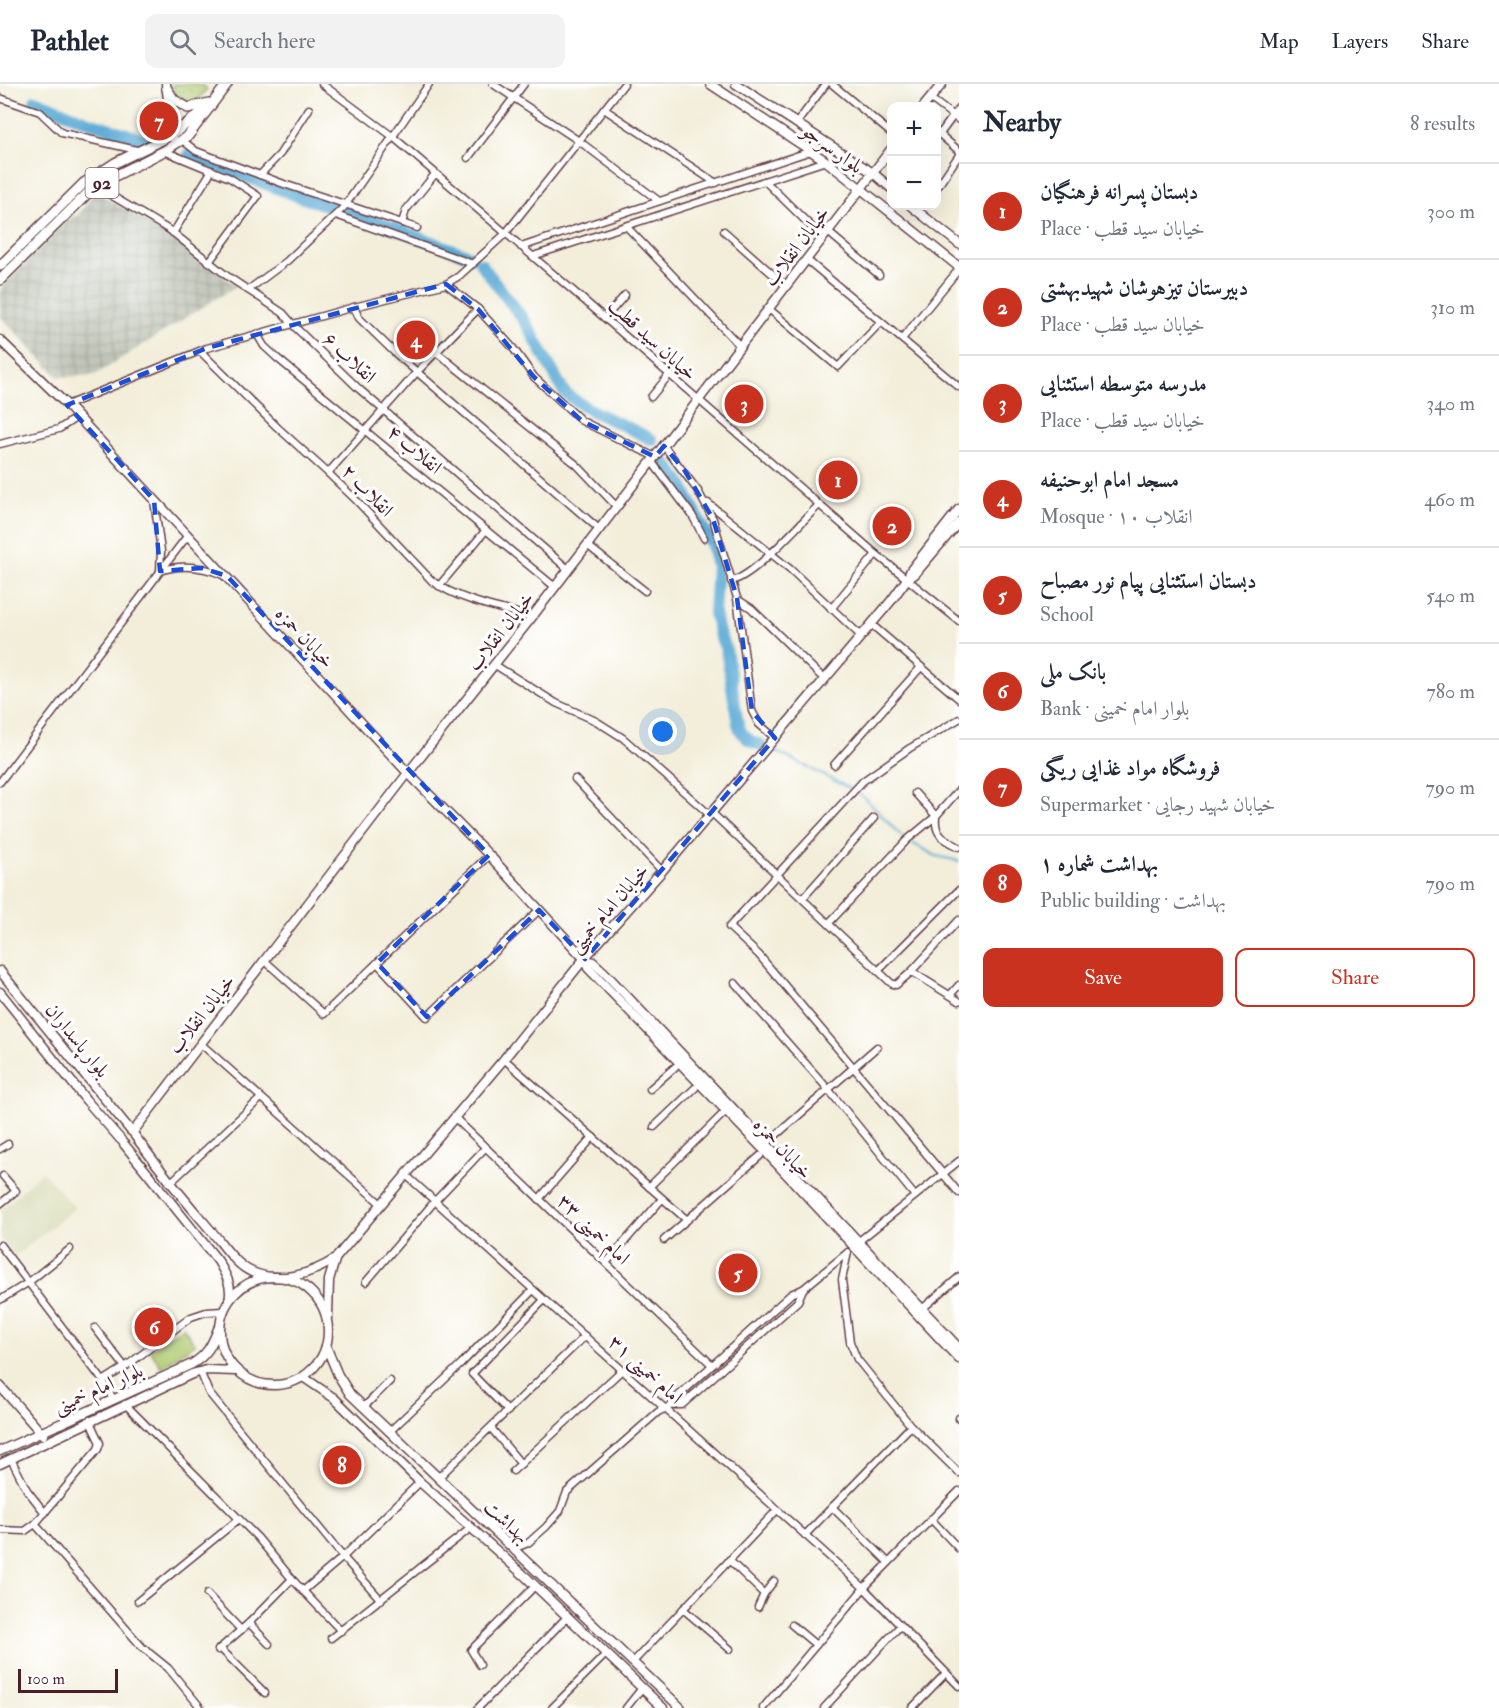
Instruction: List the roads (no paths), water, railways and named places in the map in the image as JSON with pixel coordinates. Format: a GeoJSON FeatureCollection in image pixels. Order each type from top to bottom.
{"type":"FeatureCollection","features":[{"type":"Feature","properties":{"kind":"main road","name":"92"},"geometry":{"type":"LineString","coordinates":[[0,266],[98,172],[141,151],[188,136],[227,84]]}},
{"type":"Feature","properties":{"kind":"main road","name":"بلوار سرجو"},"geometry":{"type":"LineString","coordinates":[[711,84],[823,159],[959,268]]}},
{"type":"Feature","properties":{"kind":"main road","name":"بلوار سرجو"},"geometry":{"type":"LineString","coordinates":[[736,84],[873,173],[887,185]]}},
{"type":"Feature","properties":{"kind":"main road"},"geometry":{"type":"LineString","coordinates":[[928,102],[942,84]]}},
{"type":"Feature","properties":{"kind":"main road"},"geometry":{"type":"LineString","coordinates":[[166,86],[174,100],[188,108],[214,102]]}},
{"type":"Feature","properties":{"kind":"main road"},"geometry":{"type":"LineString","coordinates":[[166,86],[176,140]]}},
{"type":"Feature","properties":{"kind":"main road","name":"92"},"geometry":{"type":"LineString","coordinates":[[0,280],[97,187],[164,151],[176,140]]}},
{"type":"Feature","properties":{"kind":"main road","name":"خیابان انقلاب"},"geometry":{"type":"LineString","coordinates":[[123,1142],[122,1133],[133,1133],[200,1043],[408,773],[495,665],[887,154]]}},
{"type":"Feature","properties":{"kind":"main road"},"geometry":{"type":"LineString","coordinates":[[924,210],[959,244]]}},
{"type":"Feature","properties":{"kind":"main road","name":"خیابان حمزه"},"geometry":{"type":"LineString","coordinates":[[0,340],[67,405],[408,773],[489,855],[585,959],[588,968],[763,1149]]}},
{"type":"Feature","properties":{"kind":"main road","name":"خیابان امام خمینی"},"geometry":{"type":"LineString","coordinates":[[907,579],[910,570],[959,509]]}},
{"type":"Feature","properties":{"kind":"main road","name":"خیابان امام خمینی"},"geometry":{"type":"LineString","coordinates":[[335,1259],[585,959],[711,814],[907,579],[915,574],[959,522]]}},
{"type":"Feature","properties":{"kind":"main road","name":"خیابان حمزه"},"geometry":{"type":"LineString","coordinates":[[585,959],[593,962],[605,973],[763,1149],[959,1359]]}},
{"type":"Feature","properties":{"kind":"main road","name":"بلوار پاسداران"},"geometry":{"type":"LineString","coordinates":[[0,971],[133,1133],[170,1183],[238,1262],[251,1272],[278,1277]]}},
{"type":"Feature","properties":{"kind":"main road","name":"بلوار پاسداران"},"geometry":{"type":"LineString","coordinates":[[0,992],[86,1100],[123,1142],[222,1268],[230,1288],[230,1296],[224,1311]]}},
{"type":"Feature","properties":{"kind":"main road","name":"خیابان حمزه"},"geometry":{"type":"LineString","coordinates":[[854,1247],[922,1309],[959,1348]]}},
{"type":"Feature","properties":{"kind":"main road"},"geometry":{"type":"LineString","coordinates":[[335,1259],[327,1291],[326,1346],[316,1365],[303,1377],[286,1384],[268,1386],[251,1381],[236,1371],[225,1356],[220,1338],[224,1311],[237,1292],[249,1283],[263,1278],[312,1271],[335,1259]]}},
{"type":"Feature","properties":{"kind":"main road"},"geometry":{"type":"LineString","coordinates":[[278,1277],[292,1280],[310,1291],[324,1312],[328,1327]]}},
{"type":"Feature","properties":{"kind":"main road","name":"بلوار امام خمینی"},"geometry":{"type":"LineString","coordinates":[[0,1451],[202,1358],[211,1346],[224,1311]]}},
{"type":"Feature","properties":{"kind":"main road","name":"بهداشت"},"geometry":{"type":"LineString","coordinates":[[326,1346],[344,1385],[364,1407],[681,1708]]}},
{"type":"Feature","properties":{"kind":"main road","name":"بلوار امام خمینی"},"geometry":{"type":"LineString","coordinates":[[0,1464],[89,1420],[200,1371],[236,1371]]}},
{"type":"Feature","properties":{"kind":"main road","name":"بهداشت"},"geometry":{"type":"LineString","coordinates":[[303,1377],[334,1398],[420,1482],[473,1528],[663,1708]]}},
{"type":"Feature","properties":{"kind":"main road"},"geometry":{"type":"LineString","coordinates":[[0,1386],[47,1441]]}},
{"type":"Feature","properties":{"kind":"main road"},"geometry":{"type":"LineString","coordinates":[[375,1438],[387,1430]]}},
{"type":"Feature","properties":{"kind":"main road"},"geometry":{"type":"LineString","coordinates":[[473,1528],[483,1522]]}},
{"type":"Feature","properties":{"kind":"street","name":"خیابان سید قطب"},"geometry":{"type":"LineString","coordinates":[[322,84],[392,136],[876,554],[959,621]]}},
{"type":"Feature","properties":{"kind":"street"},"geometry":{"type":"LineString","coordinates":[[248,290],[287,261],[346,205],[429,84]]}},
{"type":"Feature","properties":{"kind":"street"},"geometry":{"type":"LineString","coordinates":[[493,84],[579,141],[659,201]]}},
{"type":"Feature","properties":{"kind":"street"},"geometry":{"type":"LineString","coordinates":[[468,158],[524,84]]}},
{"type":"Feature","properties":{"kind":"street"},"geometry":{"type":"LineString","coordinates":[[67,405],[200,351],[354,307],[446,284],[459,276],[505,234],[624,84]]}},
{"type":"Feature","properties":{"kind":"street"},"geometry":{"type":"LineString","coordinates":[[796,124],[826,84]]}},
{"type":"Feature","properties":{"kind":"street"},"geometry":{"type":"LineString","coordinates":[[832,84],[887,131]]}},
{"type":"Feature","properties":{"kind":"street"},"geometry":{"type":"LineString","coordinates":[[0,98],[40,112],[62,133],[141,151]]}},
{"type":"Feature","properties":{"kind":"street"},"geometry":{"type":"LineString","coordinates":[[941,130],[956,118],[959,108]]}},
{"type":"Feature","properties":{"kind":"street"},"geometry":{"type":"LineString","coordinates":[[260,175],[280,154],[309,109]]}},
{"type":"Feature","properties":{"kind":"street"},"geometry":{"type":"LineString","coordinates":[[604,109],[716,183]]}},
{"type":"Feature","properties":{"kind":"street"},"geometry":{"type":"LineString","coordinates":[[941,110],[956,118]]}},
{"type":"Feature","properties":{"kind":"street"},"geometry":{"type":"LineString","coordinates":[[941,135],[959,151]]}},
{"type":"Feature","properties":{"kind":"street"},"geometry":{"type":"LineString","coordinates":[[176,140],[196,151],[260,175],[417,228]]}},
{"type":"Feature","properties":{"kind":"street"},"geometry":{"type":"LineString","coordinates":[[533,256],[765,181],[823,159],[829,144]]}},
{"type":"Feature","properties":{"kind":"street"},"geometry":{"type":"LineString","coordinates":[[164,151],[230,178],[258,196],[209,262]]}},
{"type":"Feature","properties":{"kind":"street"},"geometry":{"type":"LineString","coordinates":[[521,247],[811,151]]}},
{"type":"Feature","properties":{"kind":"street"},"geometry":{"type":"LineString","coordinates":[[941,182],[959,156]]}},
{"type":"Feature","properties":{"kind":"street"},"geometry":{"type":"LineString","coordinates":[[173,233],[212,170]]}},
{"type":"Feature","properties":{"kind":"street"},"geometry":{"type":"LineString","coordinates":[[402,223],[406,210],[435,174]]}},
{"type":"Feature","properties":{"kind":"street"},"geometry":{"type":"LineString","coordinates":[[765,181],[825,235],[879,275]]}},
{"type":"Feature","properties":{"kind":"street","name":"انقلاب ۶"},"geometry":{"type":"LineString","coordinates":[[97,187],[173,233],[209,262],[283,313],[337,369],[568,569]]}},
{"type":"Feature","properties":{"kind":"street"},"geometry":{"type":"LineString","coordinates":[[336,215],[473,264]]}},
{"type":"Feature","properties":{"kind":"street"},"geometry":{"type":"LineString","coordinates":[[624,227],[626,226],[740,346]]}},
{"type":"Feature","properties":{"kind":"street"},"geometry":{"type":"LineString","coordinates":[[724,231],[786,286]]}},
{"type":"Feature","properties":{"kind":"street"},"geometry":{"type":"LineString","coordinates":[[807,260],[959,387]]}},
{"type":"Feature","properties":{"kind":"street"},"geometry":{"type":"LineString","coordinates":[[902,339],[959,268]]}},
{"type":"Feature","properties":{"kind":"street"},"geometry":{"type":"LineString","coordinates":[[446,284],[478,309],[513,348],[534,377],[582,421],[654,459],[704,538]]}},
{"type":"Feature","properties":{"kind":"street"},"geometry":{"type":"LineString","coordinates":[[605,318],[625,295]]}},
{"type":"Feature","properties":{"kind":"street"},"geometry":{"type":"LineString","coordinates":[[354,307],[359,318],[416,373],[599,529]]}},
{"type":"Feature","properties":{"kind":"street"},"geometry":{"type":"LineString","coordinates":[[328,473],[435,352],[478,309]]}},
{"type":"Feature","properties":{"kind":"street"},"geometry":{"type":"LineString","coordinates":[[769,309],[838,368],[881,322]]}},
{"type":"Feature","properties":{"kind":"street","name":"انقلاب ۴"},"geometry":{"type":"LineString","coordinates":[[257,334],[264,346],[277,358],[555,587]]}},
{"type":"Feature","properties":{"kind":"street","name":"انقلاب ۲"},"geometry":{"type":"LineString","coordinates":[[200,351],[277,427],[328,473],[432,581],[484,604],[532,617]]}},
{"type":"Feature","properties":{"kind":"street"},"geometry":{"type":"LineString","coordinates":[[435,352],[577,465],[616,506]]}},
{"type":"Feature","properties":{"kind":"street"},"geometry":{"type":"LineString","coordinates":[[651,397],[669,375]]}},
{"type":"Feature","properties":{"kind":"street"},"geometry":{"type":"LineString","coordinates":[[0,444],[59,429],[77,417]]}},
{"type":"Feature","properties":{"kind":"street"},"geometry":{"type":"LineString","coordinates":[[664,446],[685,471],[705,501],[716,529],[737,598],[752,711],[759,724],[775,738]]}},
{"type":"Feature","properties":{"kind":"street"},"geometry":{"type":"LineString","coordinates":[[154,500],[161,551],[160,571]]}},
{"type":"Feature","properties":{"kind":"street"},"geometry":{"type":"LineString","coordinates":[[705,501],[790,569],[861,636]]}},
{"type":"Feature","properties":{"kind":"street"},"geometry":{"type":"LineString","coordinates":[[731,581],[738,580],[770,554],[819,505]]}},
{"type":"Feature","properties":{"kind":"street"},"geometry":{"type":"LineString","coordinates":[[439,586],[486,530]]}},
{"type":"Feature","properties":{"kind":"street"},"geometry":{"type":"LineString","coordinates":[[0,782],[188,535]]}},
{"type":"Feature","properties":{"kind":"street"},"geometry":{"type":"LineString","coordinates":[[587,545],[645,591]]}},
{"type":"Feature","properties":{"kind":"street"},"geometry":{"type":"LineString","coordinates":[[831,609],[876,554]]}},
{"type":"Feature","properties":{"kind":"street"},"geometry":{"type":"LineString","coordinates":[[160,571],[182,566],[202,568],[227,576]]}},
{"type":"Feature","properties":{"kind":"street"},"geometry":{"type":"LineString","coordinates":[[737,598],[751,608],[824,680]]}},
{"type":"Feature","properties":{"kind":"street"},"geometry":{"type":"LineString","coordinates":[[871,624],[959,699]]}},
{"type":"Feature","properties":{"kind":"street"},"geometry":{"type":"LineString","coordinates":[[495,665],[556,702],[623,738],[778,874],[896,985],[959,920]]}},
{"type":"Feature","properties":{"kind":"street"},"geometry":{"type":"LineString","coordinates":[[834,765],[921,667]]}},
{"type":"Feature","properties":{"kind":"street"},"geometry":{"type":"LineString","coordinates":[[959,719],[910,748],[863,781],[729,927],[759,956],[959,1193]]}},
{"type":"Feature","properties":{"kind":"street"},"geometry":{"type":"LineString","coordinates":[[575,780],[662,871]]}},
{"type":"Feature","properties":{"kind":"street"},"geometry":{"type":"LineString","coordinates":[[829,923],[907,840],[936,816],[959,790]]}},
{"type":"Feature","properties":{"kind":"street"},"geometry":{"type":"LineString","coordinates":[[915,793],[936,816],[937,832],[945,840],[959,847]]}},
{"type":"Feature","properties":{"kind":"street"},"geometry":{"type":"LineString","coordinates":[[803,898],[874,818]]}},
{"type":"Feature","properties":{"kind":"street"},"geometry":{"type":"LineString","coordinates":[[264,960],[324,1014],[489,855]]}},
{"type":"Feature","properties":{"kind":"street"},"geometry":{"type":"LineString","coordinates":[[878,970],[959,890]]}},
{"type":"Feature","properties":{"kind":"street"},"geometry":{"type":"LineString","coordinates":[[377,963],[427,1017],[539,910]]}},
{"type":"Feature","properties":{"kind":"street"},"geometry":{"type":"LineString","coordinates":[[910,973],[914,973],[959,1001]]}},
{"type":"Feature","properties":{"kind":"street"},"geometry":{"type":"LineString","coordinates":[[735,983],[828,1089],[915,1196]]}},
{"type":"Feature","properties":{"kind":"street"},"geometry":{"type":"LineString","coordinates":[[950,995],[959,985]]}},
{"type":"Feature","properties":{"kind":"street"},"geometry":{"type":"LineString","coordinates":[[200,1043],[381,1204]]}},
{"type":"Feature","properties":{"kind":"street"},"geometry":{"type":"LineString","coordinates":[[664,1240],[877,1047]]}},
{"type":"Feature","properties":{"kind":"street"},"geometry":{"type":"LineString","coordinates":[[504,1059],[687,1220]]}},
{"type":"Feature","properties":{"kind":"street"},"geometry":{"type":"LineString","coordinates":[[650,1089],[675,1067]]}},
{"type":"Feature","properties":{"kind":"street"},"geometry":{"type":"LineString","coordinates":[[654,1127],[695,1088]]}},
{"type":"Feature","properties":{"kind":"street"},"geometry":{"type":"LineString","coordinates":[[170,1183],[261,1098]]}},
{"type":"Feature","properties":{"kind":"street"},"geometry":{"type":"LineString","coordinates":[[649,1187],[726,1111]]}},
{"type":"Feature","properties":{"kind":"street","name":"امام خمینی ۳۳"},"geometry":{"type":"LineString","coordinates":[[454,1117],[712,1365]]}},
{"type":"Feature","properties":{"kind":"street"},"geometry":{"type":"LineString","coordinates":[[539,1199],[592,1137]]}},
{"type":"Feature","properties":{"kind":"street"},"geometry":{"type":"LineString","coordinates":[[0,1149],[8,1144]]}},
{"type":"Feature","properties":{"kind":"street"},"geometry":{"type":"LineString","coordinates":[[366,1282],[435,1201],[486,1147]]}},
{"type":"Feature","properties":{"kind":"street"},"geometry":{"type":"LineString","coordinates":[[672,1405],[676,1398],[791,1294],[803,1289],[959,1161]]}},
{"type":"Feature","properties":{"kind":"street","name":"امام خمینی ۳۱"},"geometry":{"type":"LineString","coordinates":[[406,1175],[864,1588],[959,1686]]}},
{"type":"Feature","properties":{"kind":"street"},"geometry":{"type":"LineString","coordinates":[[0,1204],[16,1191],[3,1176]]}},
{"type":"Feature","properties":{"kind":"street"},"geometry":{"type":"LineString","coordinates":[[606,1263],[663,1198]]}},
{"type":"Feature","properties":{"kind":"street"},"geometry":{"type":"LineString","coordinates":[[0,1245],[113,1399]]}},
{"type":"Feature","properties":{"kind":"street"},"geometry":{"type":"LineString","coordinates":[[854,1247],[842,1280],[850,1342],[857,1359],[910,1426],[959,1473]]}},
{"type":"Feature","properties":{"kind":"street"},"geometry":{"type":"LineString","coordinates":[[0,1300],[29,1282],[70,1249]]}},
{"type":"Feature","properties":{"kind":"street"},"geometry":{"type":"LineString","coordinates":[[922,1309],[959,1277]]}},
{"type":"Feature","properties":{"kind":"street"},"geometry":{"type":"LineString","coordinates":[[512,1550],[528,1543],[546,1527],[560,1511],[567,1492],[664,1408],[682,1405],[798,1302],[803,1289]]}},
{"type":"Feature","properties":{"kind":"street"},"geometry":{"type":"LineString","coordinates":[[387,1430],[461,1364],[533,1290]]}},
{"type":"Feature","properties":{"kind":"street"},"geometry":{"type":"LineString","coordinates":[[508,1411],[472,1374],[544,1300]]}},
{"type":"Feature","properties":{"kind":"street"},"geometry":{"type":"LineString","coordinates":[[102,1381],[191,1317],[206,1312],[224,1311]]}},
{"type":"Feature","properties":{"kind":"street"},"geometry":{"type":"LineString","coordinates":[[95,1328],[125,1366]]}},
{"type":"Feature","properties":{"kind":"street"},"geometry":{"type":"LineString","coordinates":[[438,1478],[585,1336]]}},
{"type":"Feature","properties":{"kind":"street"},"geometry":{"type":"LineString","coordinates":[[513,1471],[622,1370]]}},
{"type":"Feature","properties":{"kind":"street"},"geometry":{"type":"LineString","coordinates":[[200,1371],[208,1393],[381,1600]]}},
{"type":"Feature","properties":{"kind":"street"},"geometry":{"type":"LineString","coordinates":[[364,1407],[390,1381]]}},
{"type":"Feature","properties":{"kind":"street"},"geometry":{"type":"LineString","coordinates":[[125,1404],[257,1538],[340,1631]]}},
{"type":"Feature","properties":{"kind":"street"},"geometry":{"type":"LineString","coordinates":[[0,1530],[25,1531],[35,1524],[98,1449],[100,1443],[89,1420]]}},
{"type":"Feature","properties":{"kind":"street"},"geometry":{"type":"LineString","coordinates":[[805,1535],[910,1426]]}},
{"type":"Feature","properties":{"kind":"street"},"geometry":{"type":"LineString","coordinates":[[491,1428],[521,1464]]}},
{"type":"Feature","properties":{"kind":"street"},"geometry":{"type":"LineString","coordinates":[[11,1459],[27,1490],[45,1513]]}},
{"type":"Feature","properties":{"kind":"street"},"geometry":{"type":"LineString","coordinates":[[303,1591],[343,1557],[420,1482]]}},
{"type":"Feature","properties":{"kind":"street"},"geometry":{"type":"LineString","coordinates":[[763,1708],[864,1588],[959,1491]]}},
{"type":"Feature","properties":{"kind":"street"},"geometry":{"type":"LineString","coordinates":[[832,1507],[888,1562]]}},
{"type":"Feature","properties":{"kind":"street"},"geometry":{"type":"LineString","coordinates":[[633,1662],[777,1510]]}},
{"type":"Feature","properties":{"kind":"street"},"geometry":{"type":"LineString","coordinates":[[138,1601],[239,1519]]}},
{"type":"Feature","properties":{"kind":"street"},"geometry":{"type":"LineString","coordinates":[[932,1520],[959,1549]]}},
{"type":"Feature","properties":{"kind":"street"},"geometry":{"type":"LineString","coordinates":[[35,1524],[142,1647],[168,1668],[201,1708]]}},
{"type":"Feature","properties":{"kind":"street"},"geometry":{"type":"LineString","coordinates":[[331,1638],[473,1528]]}},
{"type":"Feature","properties":{"kind":"street"},"geometry":{"type":"LineString","coordinates":[[729,1560],[764,1594]]}},
{"type":"Feature","properties":{"kind":"street"},"geometry":{"type":"LineString","coordinates":[[265,1693],[219,1649],[249,1623],[292,1579]]}},
{"type":"Feature","properties":{"kind":"street"},"geometry":{"type":"LineString","coordinates":[[758,1607],[774,1581]]}},
{"type":"Feature","properties":{"kind":"street"},"geometry":{"type":"LineString","coordinates":[[480,1665],[471,1650],[535,1586]]}},
{"type":"Feature","properties":{"kind":"street"},"geometry":{"type":"LineString","coordinates":[[207,1594],[241,1630]]}},
{"type":"Feature","properties":{"kind":"street"},"geometry":{"type":"LineString","coordinates":[[683,1609],[730,1649]]}},
{"type":"Feature","properties":{"kind":"street"},"geometry":{"type":"LineString","coordinates":[[478,1708],[567,1617]]}},
{"type":"Feature","properties":{"kind":"street"},"geometry":{"type":"LineString","coordinates":[[249,1623],[269,1644]]}},
{"type":"Feature","properties":{"kind":"street"},"geometry":{"type":"LineString","coordinates":[[792,1625],[816,1645]]}},
{"type":"Feature","properties":{"kind":"street"},"geometry":{"type":"LineString","coordinates":[[824,1708],[900,1626]]}},
{"type":"Feature","properties":{"kind":"street"},"geometry":{"type":"LineString","coordinates":[[552,1708],[606,1654]]}},
{"type":"Feature","properties":{"kind":"street"},"geometry":{"type":"LineString","coordinates":[[912,1708],[946,1673]]}},
{"type":"Feature","properties":{"kind":"street"},"geometry":{"type":"LineString","coordinates":[[626,1708],[642,1688]]}},
{"type":"Feature","properties":{"kind":"waterway"},"geometry":{"type":"LineString","coordinates":[[35,100],[86,121],[142,139]]}},
{"type":"Feature","properties":{"kind":"waterway"},"geometry":{"type":"LineString","coordinates":[[189,155],[300,197],[336,208]]}},
{"type":"Feature","properties":{"kind":"waterway"},"geometry":{"type":"LineString","coordinates":[[347,211],[472,257]]}},
{"type":"Feature","properties":{"kind":"waterway"},"geometry":{"type":"LineString","coordinates":[[481,264],[526,323],[564,392],[574,400],[652,440]]}},
{"type":"Feature","properties":{"kind":"waterway"},"geometry":{"type":"LineString","coordinates":[[664,461],[680,482],[712,545],[717,567],[714,613],[726,649],[738,724],[746,738],[761,745]]}},
{"type":"Feature","properties":{"kind":"waterway"},"geometry":{"type":"LineString","coordinates":[[773,750],[849,788]]}},
{"type":"Feature","properties":{"kind":"waterway"},"geometry":{"type":"LineString","coordinates":[[859,794],[903,837]]}},
{"type":"Feature","properties":{"kind":"waterway"},"geometry":{"type":"LineString","coordinates":[[912,843],[936,856],[959,861]]}},
{"type":"Feature","properties":{"kind":"place","name":"فروشگاه مواد غذایی ریگی"},"geometry":{"type":"Point","coordinates":[159,121]}},
{"type":"Feature","properties":{"kind":"place","name":"مسجد امام ابوحنیفه"},"geometry":{"type":"Point","coordinates":[416,340]}},
{"type":"Feature","properties":{"kind":"place","name":"مدرسه متوسطه استثنایی"},"geometry":{"type":"Point","coordinates":[744,404]}},
{"type":"Feature","properties":{"kind":"place","name":"دبستان پسرانه فرهنگیان"},"geometry":{"type":"Point","coordinates":[838,480]}},
{"type":"Feature","properties":{"kind":"place","name":"دبیرستان تیزهوشان شهیدبهشتی"},"geometry":{"type":"Point","coordinates":[892,526]}},
{"type":"Feature","properties":{"kind":"place","name":"دبستان استثنایی پیام نور مصباح"},"geometry":{"type":"Point","coordinates":[738,1273]}},
{"type":"Feature","properties":{"kind":"place","name":"بانک ملی"},"geometry":{"type":"Point","coordinates":[154,1327]}},
{"type":"Feature","properties":{"kind":"place","name":"بهداشت شماره ۱"},"geometry":{"type":"Point","coordinates":[342,1465]}}]}
